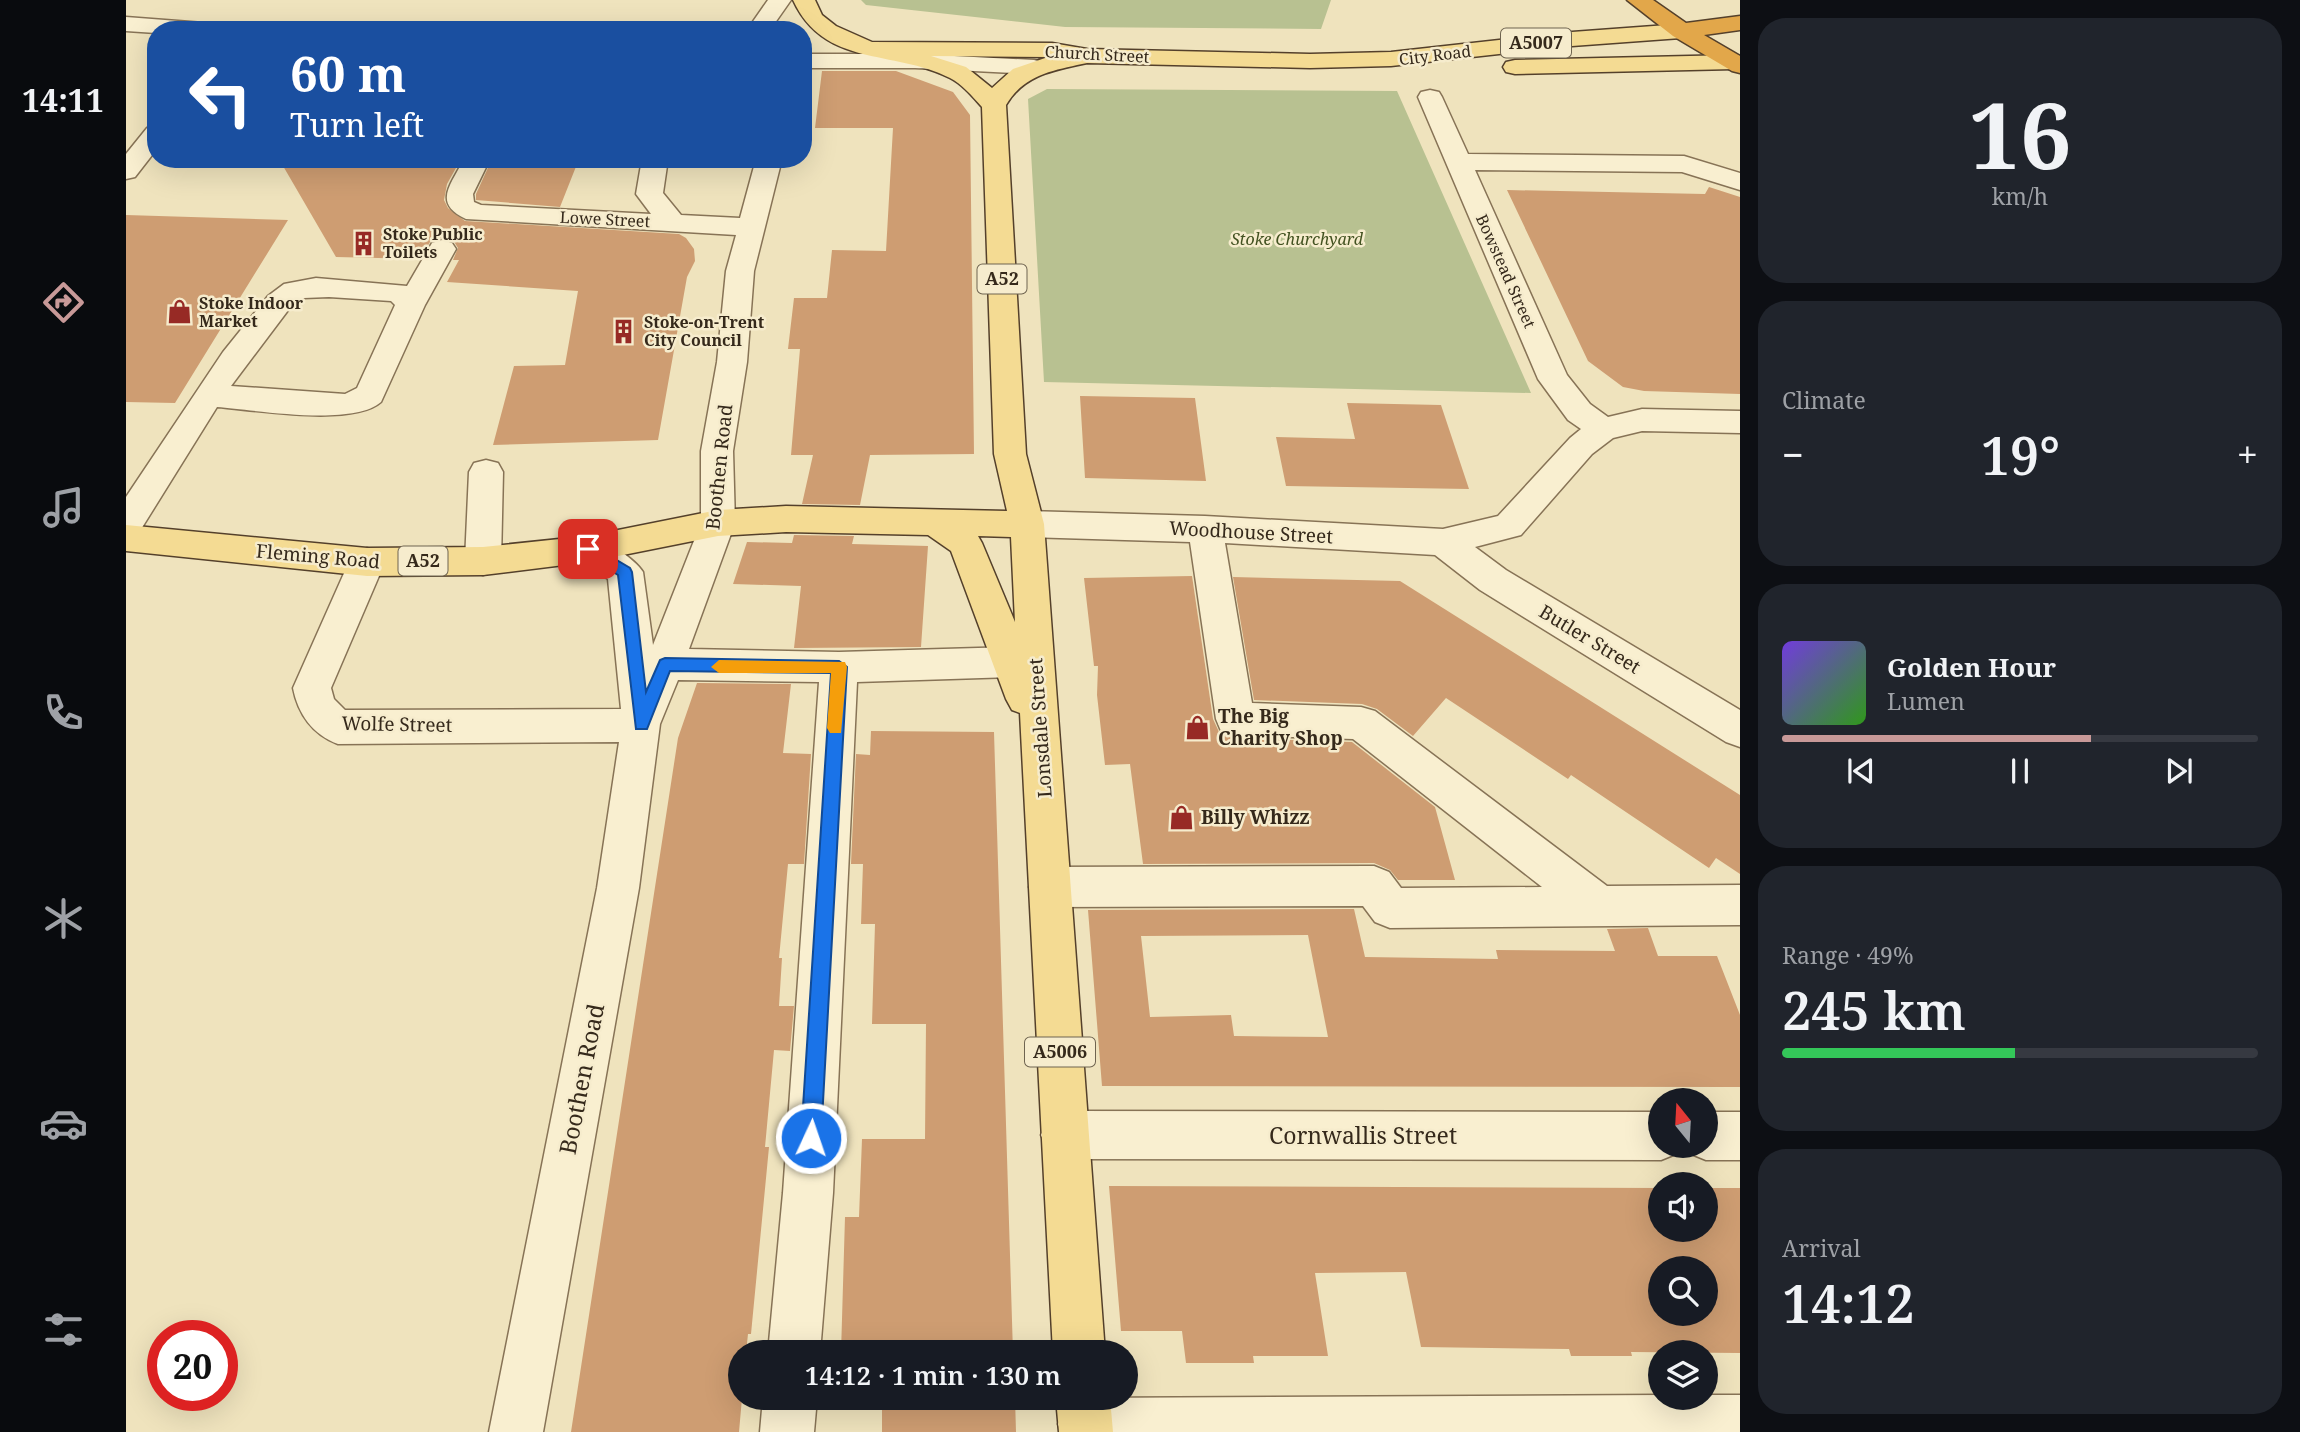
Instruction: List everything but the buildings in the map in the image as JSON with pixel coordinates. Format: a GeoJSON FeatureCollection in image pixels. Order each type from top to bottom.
{"type":"FeatureCollection","features":[{"type":"Feature","properties":{"kind":"highway"},"geometry":{"type":"LineString","coordinates":[[1637,0],[1681,31],[1739,59]]}},
{"type":"Feature","properties":{"kind":"highway"},"geometry":{"type":"LineString","coordinates":[[1734,0],[1740,4]]}},
{"type":"Feature","properties":{"kind":"highway","name":"City Road"},"geometry":{"type":"LineString","coordinates":[[1681,31],[1740,23]]}},
{"type":"Feature","properties":{"kind":"highway"},"geometry":{"type":"LineString","coordinates":[[1708,28],[1740,31]]}},
{"type":"Feature","properties":{"kind":"main road"},"geometry":{"type":"LineString","coordinates":[[804,0],[825,31],[867,49],[957,72],[994,105],[1010,81],[1034,67],[1087,56]]}},
{"type":"Feature","properties":{"kind":"main road","name":"City Road"},"geometry":{"type":"LineString","coordinates":[[1391,59],[1572,39],[1681,31]]}},
{"type":"Feature","properties":{"kind":"main road","name":"Church Street"},"geometry":{"type":"LineString","coordinates":[[867,49],[1052,50],[1087,56],[1310,61],[1391,59]]}},
{"type":"Feature","properties":{"kind":"main road","name":"City Road"},"geometry":{"type":"LineString","coordinates":[[1391,59],[1472,67],[1739,59]]}},
{"type":"Feature","properties":{"kind":"main road","name":"Lonsdale Street"},"geometry":{"type":"LineString","coordinates":[[994,105],[1010,454],[1027,524],[1078,1340]]}},
{"type":"Feature","properties":{"kind":"main road","name":"A52"},"geometry":{"type":"LineString","coordinates":[[935,522],[982,509],[1010,454]]}},
{"type":"Feature","properties":{"kind":"main road","name":"Woodhouse Street"},"geometry":{"type":"LineString","coordinates":[[718,523],[786,519],[1027,524]]}},
{"type":"Feature","properties":{"kind":"main road","name":"A5006"},"geometry":{"type":"LineString","coordinates":[[935,522],[965,543],[1013,662],[1041,751]]}},
{"type":"Feature","properties":{"kind":"main road","name":"Fleming Road"},"geometry":{"type":"LineString","coordinates":[[126,538],[367,562],[483,561],[588,549],[718,523]]}},
{"type":"Feature","properties":{"kind":"street"},"geometry":{"type":"LineString","coordinates":[[765,21],[780,0]]}},
{"type":"Feature","properties":{"kind":"street"},"geometry":{"type":"LineString","coordinates":[[237,21],[252,7]]}},
{"type":"Feature","properties":{"kind":"street"},"geometry":{"type":"LineString","coordinates":[[126,24],[147,26]]}},
{"type":"Feature","properties":{"kind":"street"},"geometry":{"type":"LineString","coordinates":[[126,32],[147,35]]}},
{"type":"Feature","properties":{"kind":"street","name":"Church Street"},"geometry":{"type":"LineString","coordinates":[[812,50],[867,49]]}},
{"type":"Feature","properties":{"kind":"street","name":"Church Street"},"geometry":{"type":"LineString","coordinates":[[812,61],[915,61],[1034,67]]}},
{"type":"Feature","properties":{"kind":"street","name":"Bowstead Street"},"geometry":{"type":"LineString","coordinates":[[1430,97],[1553,379],[1579,412],[1603,429]]}},
{"type":"Feature","properties":{"kind":"street"},"geometry":{"type":"LineString","coordinates":[[126,171],[147,144]]}},
{"type":"Feature","properties":{"kind":"street"},"geometry":{"type":"LineString","coordinates":[[1458,162],[1684,164],[1740,182]]}},
{"type":"Feature","properties":{"kind":"street","name":"Lowe Street"},"geometry":{"type":"LineString","coordinates":[[473,168],[460,194],[461,206],[476,213],[750,227]]}},
{"type":"Feature","properties":{"kind":"street"},"geometry":{"type":"LineString","coordinates":[[653,168],[649,194],[673,223]]}},
{"type":"Feature","properties":{"kind":"street","name":"Boothen Road"},"geometry":{"type":"LineString","coordinates":[[641,725],[718,523],[717,452],[732,362],[740,271],[766,168]]}},
{"type":"Feature","properties":{"kind":"street"},"geometry":{"type":"LineString","coordinates":[[211,396],[345,405],[361,402],[370,394],[410,304],[442,249]]}},
{"type":"Feature","properties":{"kind":"street"},"geometry":{"type":"LineString","coordinates":[[126,525],[249,338],[281,298],[303,288],[396,292],[405,296],[410,304]]}},
{"type":"Feature","properties":{"kind":"street","name":"Woodhouse Street"},"geometry":{"type":"LineString","coordinates":[[1027,524],[1205,529],[1443,542],[1509,526],[1581,446],[1603,429],[1643,420],[1740,422]]}},
{"type":"Feature","properties":{"kind":"street"},"geometry":{"type":"LineString","coordinates":[[483,561],[486,541],[482,524],[486,472]]}},
{"type":"Feature","properties":{"kind":"street"},"geometry":{"type":"LineString","coordinates":[[1205,529],[1235,719],[1362,723],[1601,907]]}},
{"type":"Feature","properties":{"kind":"street","name":"Butler Street"},"geometry":{"type":"LineString","coordinates":[[1443,542],[1493,580],[1740,730]]}},
{"type":"Feature","properties":{"kind":"street","name":"Boothen Road"},"geometry":{"type":"LineString","coordinates":[[516,1432],[618,888],[641,725],[635,646],[625,572],[588,549]]}},
{"type":"Feature","properties":{"kind":"street","name":"Wolfe Street"},"geometry":{"type":"LineString","coordinates":[[367,562],[312,688],[314,701],[323,716],[338,727],[641,725]]}},
{"type":"Feature","properties":{"kind":"street"},"geometry":{"type":"LineString","coordinates":[[665,664],[839,667],[1013,662]]}},
{"type":"Feature","properties":{"kind":"street"},"geometry":{"type":"LineString","coordinates":[[795,1340],[808,1193],[839,667]]}},
{"type":"Feature","properties":{"kind":"street"},"geometry":{"type":"LineString","coordinates":[[1050,887],[1374,886],[1390,908],[1740,905]]}},
{"type":"Feature","properties":{"kind":"street","name":"Cornwallis Street"},"geometry":{"type":"LineString","coordinates":[[1065,1135],[1648,1136]]}},
{"type":"Feature","properties":{"kind":"street"},"geometry":{"type":"LineString","coordinates":[[1718,1136],[1740,1136]]}},
{"type":"Feature","properties":{"kind":"street"},"geometry":{"type":"LineString","coordinates":[[787,1432],[789,1410]]}},
{"type":"Feature","properties":{"kind":"street"},"geometry":{"type":"LineString","coordinates":[[1085,1418],[1740,1422]]}},
{"type":"Feature","properties":{"kind":"green space"},"geometry":{"type":"Polygon","coordinates":[[[861,0],[1331,0],[1321,29],[1065,27],[866,5],[861,0]]]}},
{"type":"Feature","properties":{"kind":"green space","name":"Stoke Churchyard"},"geometry":{"type":"Polygon","coordinates":[[[1047,89],[1397,91],[1531,393],[1044,382],[1028,99],[1047,89]]]}},
{"type":"Feature","properties":{"kind":"slow traffic"},"geometry":{"type":"LineString","coordinates":[[719,667],[839,667],[835,728]]}},
{"type":"Feature","properties":{"kind":"place","name":"Stoke Public Toilets"},"geometry":{"type":"Point","coordinates":[363,243]}},
{"type":"Feature","properties":{"kind":"place","name":"Stoke Indoor Market"},"geometry":{"type":"Point","coordinates":[179,312]}},
{"type":"Feature","properties":{"kind":"place","name":"Stoke-on-Trent City Council"},"geometry":{"type":"Point","coordinates":[624,331]}},
{"type":"Feature","properties":{"kind":"place","name":"The Big Charity Shop"},"geometry":{"type":"Point","coordinates":[1198,727]}},
{"type":"Feature","properties":{"kind":"place","name":"Billy Whizz"},"geometry":{"type":"Point","coordinates":[1181,817]}},
{"type":"Feature","properties":{"kind":"route"},"geometry":{"type":"LineString","coordinates":[[588,549],[625,572],[635,646],[641,725],[665,664],[701,667],[839,667],[811,1138]]}}]}
